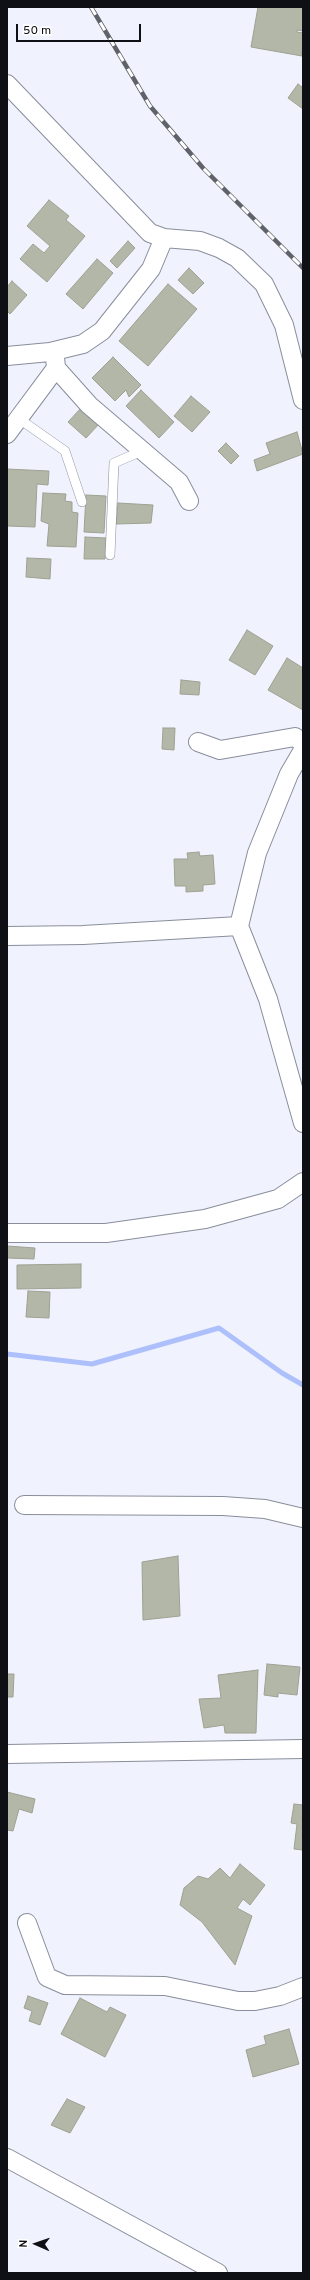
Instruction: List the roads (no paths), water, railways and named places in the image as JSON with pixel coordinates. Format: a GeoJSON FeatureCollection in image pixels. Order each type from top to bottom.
{"type":"FeatureCollection","features":[{"type":"Feature","properties":{"kind":"street"},"geometry":{"type":"LineString","coordinates":[[7,84],[150,233],[164,238],[200,241],[220,248],[237,258],[264,284],[284,325],[303,400]]}},
{"type":"Feature","properties":{"kind":"street"},"geometry":{"type":"LineString","coordinates":[[7,434],[55,359],[83,344],[102,331],[151,269],[164,238]]}},
{"type":"Feature","properties":{"kind":"street"},"geometry":{"type":"LineString","coordinates":[[7,356],[55,359],[89,405],[179,482],[189,501]]}},
{"type":"Feature","properties":{"kind":"street"},"geometry":{"type":"LineString","coordinates":[[198,742],[220,750],[295,737],[303,744]]}},
{"type":"Feature","properties":{"kind":"street"},"geometry":{"type":"LineString","coordinates":[[303,750],[289,774],[257,853],[240,926],[268,998],[303,1122]]}},
{"type":"Feature","properties":{"kind":"street"},"geometry":{"type":"LineString","coordinates":[[7,936],[91,935],[240,926]]}},
{"type":"Feature","properties":{"kind":"street"},"geometry":{"type":"LineString","coordinates":[[7,1233],[106,1233],[205,1220],[278,1199],[303,1182]]}},
{"type":"Feature","properties":{"kind":"street"},"geometry":{"type":"LineString","coordinates":[[24,1505],[223,1506],[265,1509],[303,1518]]}},
{"type":"Feature","properties":{"kind":"street"},"geometry":{"type":"LineString","coordinates":[[7,1754],[303,1749]]}},
{"type":"Feature","properties":{"kind":"street"},"geometry":{"type":"LineString","coordinates":[[27,1923],[47,1977],[65,1985],[165,1986],[238,2001],[255,2001],[280,1996],[303,1988]]}},
{"type":"Feature","properties":{"kind":"street"},"geometry":{"type":"LineString","coordinates":[[7,2158],[218,2273]]}},
{"type":"Feature","properties":{"kind":"lane"},"geometry":{"type":"LineString","coordinates":[[18,418],[66,451],[82,502]]}},
{"type":"Feature","properties":{"kind":"lane"},"geometry":{"type":"LineString","coordinates":[[110,555],[114,463],[142,451]]}},
{"type":"Feature","properties":{"kind":"waterway"},"geometry":{"type":"LineString","coordinates":[[7,1354],[92,1364],[219,1328],[282,1373],[303,1385]]}},
{"type":"Feature","properties":{"kind":"railway"},"geometry":{"type":"LineString","coordinates":[[91,7],[150,106],[203,168],[303,268]]}}]}
